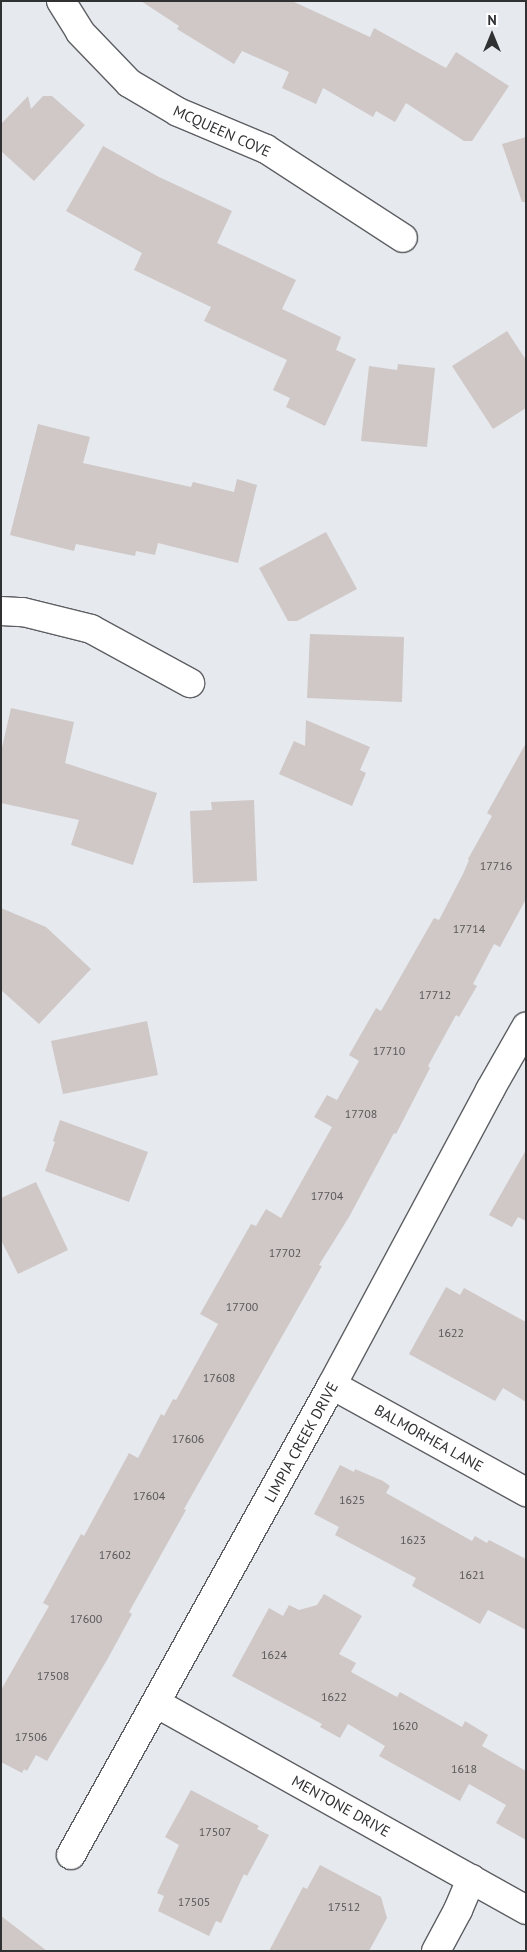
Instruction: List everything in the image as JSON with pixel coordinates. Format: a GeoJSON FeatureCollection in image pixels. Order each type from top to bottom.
{"type":"FeatureCollection","features":[{"type":"Feature","properties":{"kind":"street","name":"MCQUEEN COVE"},"geometry":{"type":"LineString","coordinates":[[61,1],[80,32],[129,83],[178,112],[266,149],[403,238]]}},
{"type":"Feature","properties":{"kind":"street"},"geometry":{"type":"LineString","coordinates":[[1,611],[23,612],[91,629],[190,683]]}},
{"type":"Feature","properties":{"kind":"street","name":"LIMPIA CREEK DRIVE"},"geometry":{"type":"LineString","coordinates":[[71,1854],[332,1385],[517,1064],[526,1027]]}},
{"type":"Feature","properties":{"kind":"street","name":"BALMORHEA LANE"},"geometry":{"type":"LineString","coordinates":[[332,1385],[526,1492]]}},
{"type":"Feature","properties":{"kind":"street","name":"MENTONE DRIVE"},"geometry":{"type":"LineString","coordinates":[[156,1703],[526,1910]]}},
{"type":"Feature","properties":{"kind":"street"},"geometry":{"type":"LineString","coordinates":[[436,1951],[458,1910],[471,1880]]}},
{"type":"Feature","properties":{"kind":"building"},"geometry":{"type":"Polygon","coordinates":[[[141,1],[292,1],[370,37],[374,28],[446,68],[456,52],[509,86],[472,141],[464,141],[406,103],[395,122],[376,111],[373,117],[323,88],[316,104],[282,88],[289,72],[242,51],[234,64],[177,29],[179,26],[141,1]]]}},
{"type":"Feature","properties":{"kind":"building"},"geometry":{"type":"Polygon","coordinates":[[[28,96],[31,109],[43,96],[52,96],[85,125],[34,181],[1,151],[1,124],[28,96]]]}},
{"type":"Feature","properties":{"kind":"building"},"geometry":{"type":"Polygon","coordinates":[[[526,137],[526,202],[522,202],[502,144],[526,137]]]}},
{"type":"Feature","properties":{"kind":"building"},"geometry":{"type":"Polygon","coordinates":[[[103,146],[159,177],[232,211],[217,243],[296,280],[282,309],[341,337],[336,350],[356,359],[325,426],[286,407],[290,398],[273,390],[287,360],[204,321],[211,307],[134,270],[142,253],[66,211],[103,146]]]}},
{"type":"Feature","properties":{"kind":"building"},"geometry":{"type":"Polygon","coordinates":[[[507,331],[526,360],[526,408],[493,429],[452,366],[507,331]]]}},
{"type":"Feature","properties":{"kind":"building"},"geometry":{"type":"Polygon","coordinates":[[[398,364],[435,368],[427,447],[361,441],[369,366],[397,370],[398,364]]]}},
{"type":"Feature","properties":{"kind":"building"},"geometry":{"type":"Polygon","coordinates":[[[38,424],[90,437],[83,463],[191,487],[193,482],[234,492],[237,479],[257,485],[238,563],[158,543],[155,555],[136,551],[135,556],[76,544],[74,551],[10,535],[38,424]]]}},
{"type":"Feature","properties":{"kind":"building"},"geometry":{"type":"Polygon","coordinates":[[[326,532],[357,589],[297,621],[288,621],[259,568],[326,532]]]}},
{"type":"Feature","properties":{"kind":"building"},"geometry":{"type":"Polygon","coordinates":[[[310,634],[404,637],[402,702],[307,698],[310,634]]]}},
{"type":"Feature","properties":{"kind":"building"},"geometry":{"type":"Polygon","coordinates":[[[11,708],[74,722],[65,763],[157,793],[133,865],[71,845],[79,820],[1,803],[1,752],[11,708]]]}},
{"type":"Feature","properties":{"kind":"building"},"geometry":{"type":"Polygon","coordinates":[[[306,720],[370,747],[360,770],[366,773],[352,806],[279,774],[294,741],[305,746],[306,720]]]}},
{"type":"Feature","properties":{"kind":"building"},"geometry":{"type":"Polygon","coordinates":[[[526,743],[526,899],[500,947],[494,944],[473,984],[477,986],[459,1017],[456,1015],[428,1066],[430,1068],[396,1134],[394,1133],[349,1217],[319,1265],[322,1266],[184,1509],[186,1510],[129,1612],[132,1614],[107,1660],[47,1761],[36,1755],[27,1771],[24,1769],[22,1773],[1,1762],[1,1690],[49,1606],[43,1603],[81,1534],[84,1536],[129,1453],[138,1458],[161,1414],[164,1416],[173,1399],[176,1400],[218,1324],[200,1314],[251,1224],[256,1226],[266,1209],[281,1218],[332,1127],[314,1117],[327,1095],[337,1100],[359,1061],[349,1055],[376,1008],[381,1011],[434,918],[439,920],[463,874],[468,859],[492,816],[487,813],[526,743]]]}},
{"type":"Feature","properties":{"kind":"building"},"geometry":{"type":"Polygon","coordinates":[[[254,800],[257,881],[193,883],[190,811],[212,810],[211,802],[254,800]]]}},
{"type":"Feature","properties":{"kind":"building"},"geometry":{"type":"Polygon","coordinates":[[[1,908],[46,927],[91,969],[39,1024],[1,990],[1,908]]]}},
{"type":"Feature","properties":{"kind":"building"},"geometry":{"type":"Polygon","coordinates":[[[147,1021],[158,1075],[63,1094],[51,1041],[147,1021]]]}},
{"type":"Feature","properties":{"kind":"building"},"geometry":{"type":"Polygon","coordinates":[[[60,1120],[148,1152],[129,1202],[45,1171],[60,1120]]]}},
{"type":"Feature","properties":{"kind":"building"},"geometry":{"type":"Polygon","coordinates":[[[526,1150],[526,1221],[518,1217],[512,1227],[489,1215],[526,1150]]]}},
{"type":"Feature","properties":{"kind":"building"},"geometry":{"type":"Polygon","coordinates":[[[36,1182],[68,1250],[18,1274],[1,1240],[1,1198],[36,1182]]]}},
{"type":"Feature","properties":{"kind":"building"},"geometry":{"type":"Polygon","coordinates":[[[446,1287],[460,1295],[464,1288],[526,1322],[526,1402],[503,1388],[495,1401],[409,1354],[446,1287]]]}},
{"type":"Feature","properties":{"kind":"building"},"geometry":{"type":"Polygon","coordinates":[[[340,1465],[354,1472],[355,1469],[383,1481],[390,1486],[386,1493],[472,1541],[475,1536],[487,1543],[489,1540],[526,1559],[526,1630],[488,1610],[480,1624],[412,1586],[416,1578],[335,1535],[339,1527],[314,1514],[340,1465]]]}},
{"type":"Feature","properties":{"kind":"building"},"geometry":{"type":"Polygon","coordinates":[[[324,1594],[362,1616],[339,1654],[356,1663],[351,1672],[397,1697],[400,1692],[462,1727],[465,1721],[488,1735],[482,1746],[526,1771],[526,1840],[496,1823],[506,1805],[469,1784],[460,1801],[379,1756],[385,1746],[348,1724],[340,1738],[320,1727],[322,1724],[232,1676],[269,1608],[283,1616],[289,1605],[299,1610],[317,1605],[324,1594]]]}},
{"type":"Feature","properties":{"kind":"building"},"geometry":{"type":"Polygon","coordinates":[[[191,1790],[259,1826],[257,1829],[269,1835],[247,1876],[244,1874],[221,1923],[216,1921],[209,1936],[158,1911],[164,1896],[157,1893],[179,1845],[165,1837],[191,1790]]]}},
{"type":"Feature","properties":{"kind":"building"},"geometry":{"type":"Polygon","coordinates":[[[320,1865],[381,1897],[387,1918],[369,1951],[269,1951],[303,1887],[307,1889],[320,1865]]]}},
{"type":"Feature","properties":{"kind":"building"},"geometry":{"type":"Polygon","coordinates":[[[1,1916],[47,1951],[1,1951],[1,1916]]]}}]}
